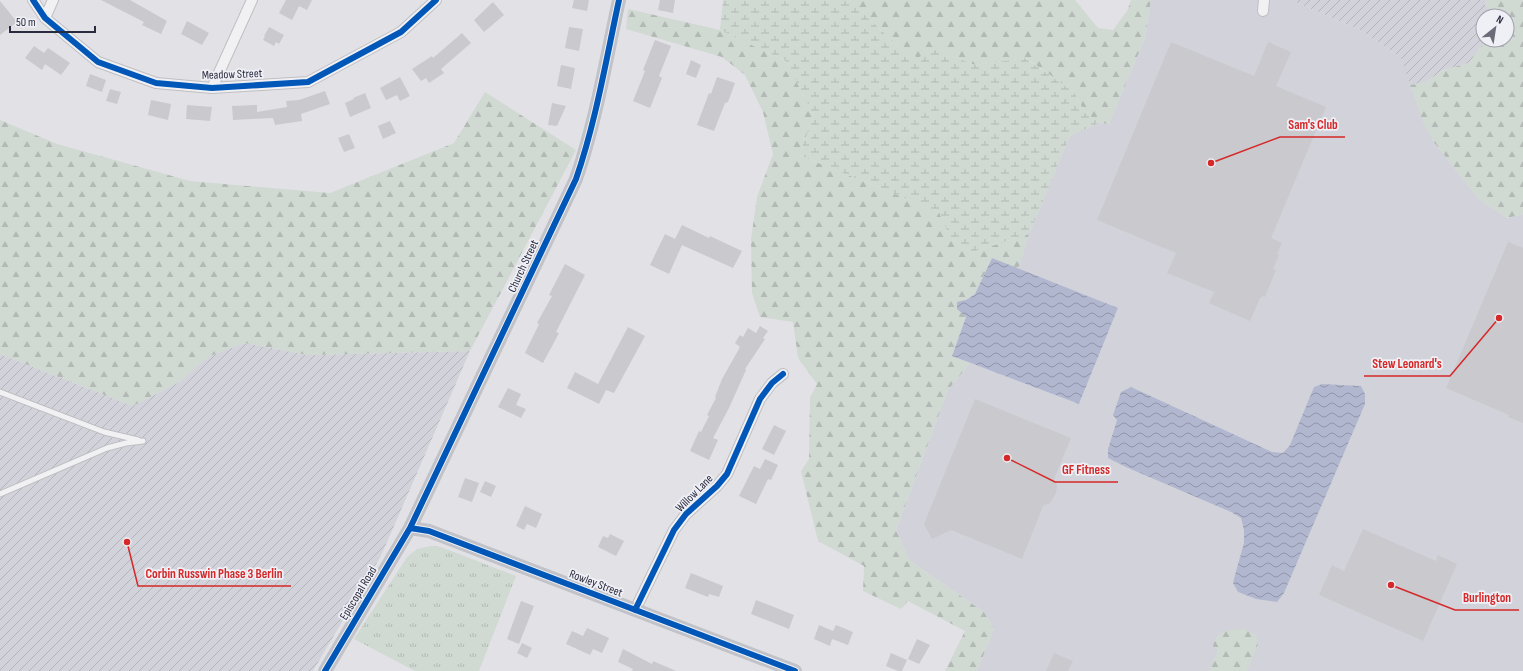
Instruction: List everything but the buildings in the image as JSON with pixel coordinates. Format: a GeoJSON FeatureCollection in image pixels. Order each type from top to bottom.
{"type":"FeatureCollection","features":[{"type":"Feature","properties":{"kind":"street","name":"Meadow Street"},"geometry":{"type":"LineString","coordinates":[[33,0],[45,18],[98,62],[156,83],[212,88],[308,82],[401,32],[436,0]]}},
{"type":"Feature","properties":{"kind":"street"},"geometry":{"type":"LineString","coordinates":[[45,18],[53,0]]}},
{"type":"Feature","properties":{"kind":"street"},"geometry":{"type":"LineString","coordinates":[[212,88],[252,0]]}},
{"type":"Feature","properties":{"kind":"street","name":"Church Street"},"geometry":{"type":"LineString","coordinates":[[410,528],[576,179],[595,115],[619,0]]}},
{"type":"Feature","properties":{"kind":"street"},"geometry":{"type":"LineString","coordinates":[[1262,11],[1264,0]]}},
{"type":"Feature","properties":{"kind":"street","name":"Willow Lane"},"geometry":{"type":"LineString","coordinates":[[635,610],[674,530],[686,514],[717,486],[726,474],[760,399],[772,382],[784,374]]}},
{"type":"Feature","properties":{"kind":"street","name":"Rowley Street"},"geometry":{"type":"LineString","coordinates":[[410,528],[429,531],[795,671]]}},
{"type":"Feature","properties":{"kind":"street","name":"Episcopal Road"},"geometry":{"type":"LineString","coordinates":[[325,671],[410,528]]}},
{"type":"Feature","properties":{"kind":"lane"},"geometry":{"type":"LineString","coordinates":[[0,392],[104,432],[123,438],[143,441],[126,443],[107,448],[0,494]]}},
{"type":"Feature","properties":{"kind":"shaded area"},"geometry":{"type":"Polygon","coordinates":[[[1151,0],[1291,0],[1358,29],[1401,58],[1433,141],[1479,199],[1507,218],[1523,214],[1523,671],[977,671],[994,629],[984,612],[910,561],[896,530],[948,390],[970,363],[1079,404],[1118,308],[1018,269],[1029,234],[1070,136],[1099,123],[1109,124],[1145,38],[1151,0]]]}},
{"type":"Feature","properties":{"kind":"shaded area"},"geometry":{"type":"Polygon","coordinates":[[[1291,0],[1487,0],[1485,4],[1489,8],[1475,8],[1475,48],[1480,48],[1469,63],[1443,70],[1426,82],[1410,85],[1401,58],[1358,29],[1291,0]]]}},
{"type":"Feature","properties":{"kind":"shaded area"},"geometry":{"type":"Polygon","coordinates":[[[245,343],[308,355],[470,351],[381,556],[313,671],[0,671],[0,354],[133,406],[181,381],[210,356],[245,343]]]}},
{"type":"Feature","properties":{"kind":"green space"},"geometry":{"type":"Polygon","coordinates":[[[723,0],[849,0],[901,49],[918,58],[934,49],[975,65],[1025,58],[1074,92],[1084,111],[1099,123],[1070,136],[1029,234],[972,252],[950,238],[939,212],[799,155],[814,116],[786,61],[720,30],[723,0]]]}},
{"type":"Feature","properties":{"kind":"green space"},"geometry":{"type":"Polygon","coordinates":[[[849,0],[1075,0],[1098,28],[1113,30],[1127,11],[1131,0],[1151,0],[1145,38],[1109,124],[1099,123],[1084,111],[1074,92],[1026,58],[975,65],[934,49],[918,58],[901,49],[849,0]]]}},
{"type":"Feature","properties":{"kind":"green space"},"geometry":{"type":"Polygon","coordinates":[[[1487,0],[1523,0],[1523,214],[1507,218],[1479,199],[1433,141],[1423,122],[1410,85],[1426,82],[1443,70],[1469,63],[1480,48],[1515,48],[1515,8],[1489,8],[1485,4],[1487,0]]]}},
{"type":"Feature","properties":{"kind":"green space"},"geometry":{"type":"Polygon","coordinates":[[[628,9],[720,30],[786,61],[814,116],[799,155],[939,212],[950,238],[972,252],[1029,234],[1018,269],[992,258],[975,294],[957,309],[966,317],[952,356],[970,363],[948,390],[896,530],[910,561],[984,612],[994,629],[977,671],[945,671],[965,631],[908,601],[901,609],[863,591],[864,566],[818,541],[801,471],[809,459],[810,398],[817,384],[798,358],[793,322],[760,317],[752,293],[751,239],[757,197],[773,154],[763,112],[745,75],[722,57],[626,29],[628,9]]]}},
{"type":"Feature","properties":{"kind":"green space"},"geometry":{"type":"Polygon","coordinates":[[[485,92],[576,150],[470,351],[308,355],[245,343],[210,356],[181,381],[133,406],[0,354],[0,120],[57,144],[190,181],[330,193],[454,143],[485,92]]]}},
{"type":"Feature","properties":{"kind":"green space"},"geometry":{"type":"Polygon","coordinates":[[[431,546],[441,547],[516,576],[479,671],[415,671],[354,639],[407,557],[417,549],[431,546]]]}},
{"type":"Feature","properties":{"kind":"green space"},"geometry":{"type":"Polygon","coordinates":[[[1234,629],[1246,630],[1256,635],[1258,644],[1247,671],[1209,671],[1218,650],[1213,646],[1216,638],[1223,632],[1234,629]]]}},
{"type":"Feature","properties":{"kind":"water"},"geometry":{"type":"Polygon","coordinates":[[[992,258],[1118,308],[1079,404],[952,356],[966,317],[957,309],[957,302],[966,300],[975,294],[992,258]]]}},
{"type":"Feature","properties":{"kind":"water"},"geometry":{"type":"Polygon","coordinates":[[[1322,384],[1361,386],[1365,394],[1365,404],[1284,593],[1277,602],[1256,599],[1238,592],[1233,583],[1244,543],[1244,530],[1241,518],[1231,512],[1108,458],[1108,449],[1117,420],[1113,415],[1121,392],[1131,387],[1272,452],[1283,453],[1290,445],[1314,387],[1322,384]]]}},
{"type":"Feature","properties":{"kind":"cycle path"},"geometry":{"type":"LineString","coordinates":[[33,0],[45,18],[98,62],[156,83],[212,88],[308,82],[401,32],[436,0]]}},
{"type":"Feature","properties":{"kind":"cycle path"},"geometry":{"type":"LineString","coordinates":[[325,671],[410,528],[576,179],[595,113],[619,0]]}},
{"type":"Feature","properties":{"kind":"cycle path"},"geometry":{"type":"LineString","coordinates":[[635,610],[674,530],[686,514],[717,486],[727,474],[760,399],[772,383],[783,374]]}},
{"type":"Feature","properties":{"kind":"cycle path"},"geometry":{"type":"LineString","coordinates":[[410,528],[429,531],[795,671]]}},
{"type":"Feature","properties":{"kind":"place","name":"Sam's Club"},"geometry":{"type":"Point","coordinates":[1211,163]}},
{"type":"Feature","properties":{"kind":"place","name":"Stew Leonard's"},"geometry":{"type":"Point","coordinates":[1499,318]}},
{"type":"Feature","properties":{"kind":"place","name":"GF Fitness"},"geometry":{"type":"Point","coordinates":[1007,458]}},
{"type":"Feature","properties":{"kind":"place","name":"Corbin Russwin Phase 3 Berlin"},"geometry":{"type":"Point","coordinates":[127,542]}},
{"type":"Feature","properties":{"kind":"place","name":"Burlington"},"geometry":{"type":"Point","coordinates":[1391,585]}}]}
